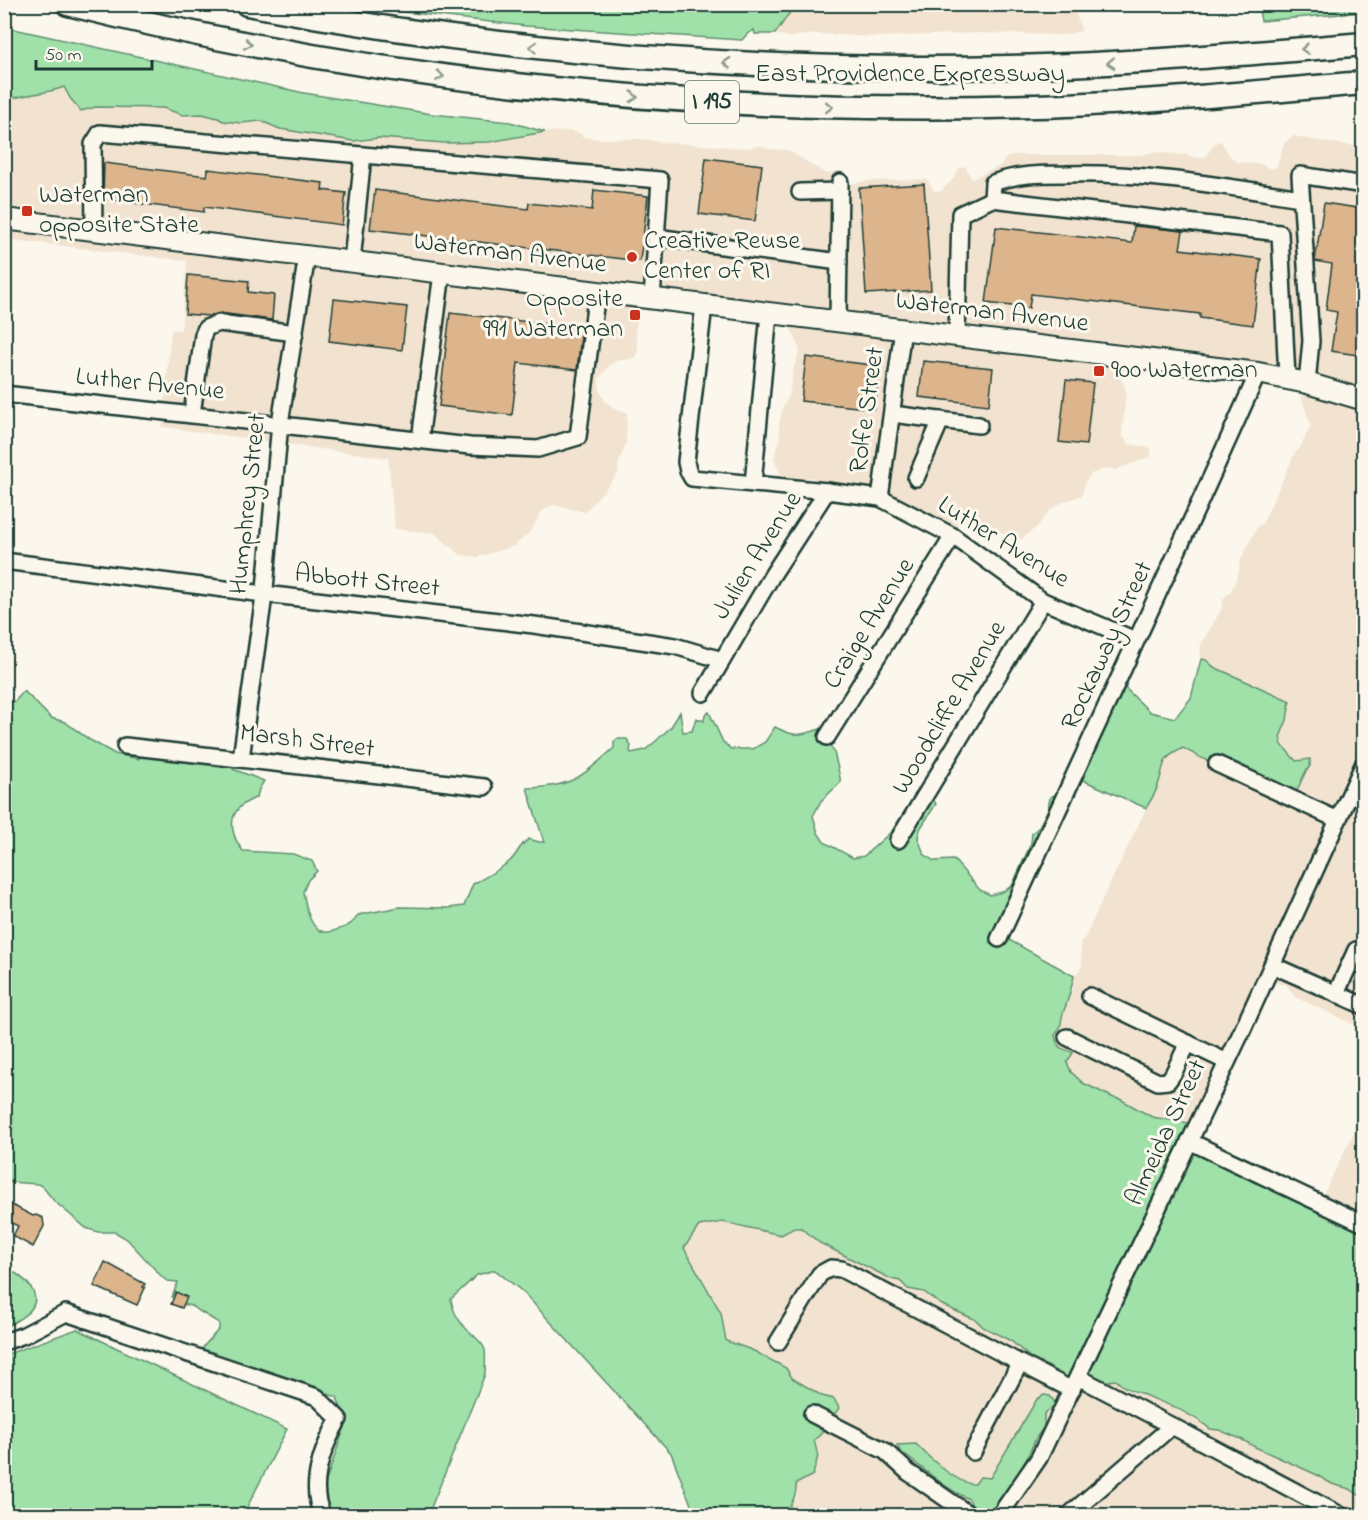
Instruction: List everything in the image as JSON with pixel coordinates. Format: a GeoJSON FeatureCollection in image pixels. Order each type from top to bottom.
{"type":"FeatureCollection","features":[{"type":"Feature","properties":{"kind":"highway","name":"East Providence Expressway"},"geometry":{"type":"LineString","coordinates":[[68,4],[249,44],[360,64],[518,86],[669,100],[830,107],[1027,106],[1132,101],[1364,83]]}},
{"type":"Feature","properties":{"kind":"highway","name":"East Providence Expressway"},"geometry":{"type":"LineString","coordinates":[[247,4],[360,25],[528,47],[669,60],[810,67],[961,68],[1093,64],[1364,44]]}},
{"type":"Feature","properties":{"kind":"main road","name":"Waterman Avenue"},"geometry":{"type":"LineString","coordinates":[[4,219],[1258,373],[1307,383],[1364,400]]}},
{"type":"Feature","properties":{"kind":"street"},"geometry":{"type":"LineString","coordinates":[[94,230],[93,144],[100,133],[660,180],[652,298]]}},
{"type":"Feature","properties":{"kind":"street"},"geometry":{"type":"LineString","coordinates":[[352,261],[363,155]]}},
{"type":"Feature","properties":{"kind":"street"},"geometry":{"type":"LineString","coordinates":[[992,199],[993,183],[1007,177],[1099,173],[1168,179],[1301,198]]}},
{"type":"Feature","properties":{"kind":"street"},"geometry":{"type":"LineString","coordinates":[[1307,383],[1311,341],[1300,175],[1364,185]]}},
{"type":"Feature","properties":{"kind":"street"},"geometry":{"type":"LineString","coordinates":[[800,192],[840,186],[838,321]]}},
{"type":"Feature","properties":{"kind":"street"},"geometry":{"type":"LineString","coordinates":[[957,336],[960,214],[992,199],[1280,232],[1304,231]]}},
{"type":"Feature","properties":{"kind":"street"},"geometry":{"type":"LineString","coordinates":[[1280,232],[1287,378]]}},
{"type":"Feature","properties":{"kind":"street"},"geometry":{"type":"LineString","coordinates":[[656,237],[839,262]]}},
{"type":"Feature","properties":{"kind":"street","name":"Humphrey Street"},"geometry":{"type":"LineString","coordinates":[[241,758],[264,594],[280,423],[307,256]]}},
{"type":"Feature","properties":{"kind":"street"},"geometry":{"type":"LineString","coordinates":[[420,440],[442,273]]}},
{"type":"Feature","properties":{"kind":"street","name":"Luther Avenue"},"geometry":{"type":"LineString","coordinates":[[4,394],[470,446],[538,449],[578,437],[597,292]]}},
{"type":"Feature","properties":{"kind":"street"},"geometry":{"type":"LineString","coordinates":[[704,305],[686,462],[688,471],[693,478],[827,491]]}},
{"type":"Feature","properties":{"kind":"street"},"geometry":{"type":"LineString","coordinates":[[753,484],[769,313]]}},
{"type":"Feature","properties":{"kind":"street"},"geometry":{"type":"LineString","coordinates":[[192,414],[203,335],[206,328],[219,323],[295,333]]}},
{"type":"Feature","properties":{"kind":"street","name":"Rolfe Street"},"geometry":{"type":"LineString","coordinates":[[880,498],[903,329]]}},
{"type":"Feature","properties":{"kind":"street","name":"Rockaway Street"},"geometry":{"type":"LineString","coordinates":[[999,939],[1135,640],[1177,555],[1258,373]]}},
{"type":"Feature","properties":{"kind":"street"},"geometry":{"type":"LineString","coordinates":[[892,414],[979,425]]}},
{"type":"Feature","properties":{"kind":"street"},"geometry":{"type":"LineString","coordinates":[[916,478],[941,420]]}},
{"type":"Feature","properties":{"kind":"street","name":"Julien Avenue"},"geometry":{"type":"LineString","coordinates":[[703,693],[773,574],[827,491],[880,498]]}},
{"type":"Feature","properties":{"kind":"street","name":"Luther Avenue"},"geometry":{"type":"LineString","coordinates":[[880,498],[953,536],[1043,601],[1135,640]]}},
{"type":"Feature","properties":{"kind":"street","name":"Craige Avenue"},"geometry":{"type":"LineString","coordinates":[[827,737],[953,536]]}},
{"type":"Feature","properties":{"kind":"street","name":"Abbott Street"},"geometry":{"type":"LineString","coordinates":[[4,561],[534,625],[675,646],[722,660]]}},
{"type":"Feature","properties":{"kind":"street","name":"Woodcliffe Avenue"},"geometry":{"type":"LineString","coordinates":[[897,840],[1043,601]]}},
{"type":"Feature","properties":{"kind":"street","name":"Marsh Street"},"geometry":{"type":"LineString","coordinates":[[125,746],[484,787]]}},
{"type":"Feature","properties":{"kind":"street","name":"Almeida Street"},"geometry":{"type":"LineString","coordinates":[[999,1515],[1039,1458],[1075,1384],[1338,820],[1360,780],[1364,763]]}},
{"type":"Feature","properties":{"kind":"street"},"geometry":{"type":"LineString","coordinates":[[1217,764],[1338,820]]}},
{"type":"Feature","properties":{"kind":"street"},"geometry":{"type":"LineString","coordinates":[[1336,994],[1356,950]]}},
{"type":"Feature","properties":{"kind":"street"},"geometry":{"type":"LineString","coordinates":[[1272,965],[1364,1006]]}},
{"type":"Feature","properties":{"kind":"street"},"geometry":{"type":"LineString","coordinates":[[1090,996],[1227,1062]]}},
{"type":"Feature","properties":{"kind":"street"},"geometry":{"type":"LineString","coordinates":[[1067,1037],[1158,1082],[1168,1081],[1188,1043]]}},
{"type":"Feature","properties":{"kind":"street"},"geometry":{"type":"LineString","coordinates":[[1189,1141],[1364,1224]]}},
{"type":"Feature","properties":{"kind":"street"},"geometry":{"type":"LineString","coordinates":[[778,1342],[820,1274],[831,1268],[841,1269],[1020,1363],[1172,1426],[1342,1515]]}},
{"type":"Feature","properties":{"kind":"street"},"geometry":{"type":"LineString","coordinates":[[4,1342],[24,1335],[66,1313],[317,1397],[339,1419],[327,1440],[316,1477],[320,1510],[323,1515]]}},
{"type":"Feature","properties":{"kind":"street"},"geometry":{"type":"LineString","coordinates":[[973,1452],[1020,1363]]}},
{"type":"Feature","properties":{"kind":"street"},"geometry":{"type":"LineString","coordinates":[[812,1414],[885,1451],[908,1472],[970,1515]]}},
{"type":"Feature","properties":{"kind":"street"},"geometry":{"type":"LineString","coordinates":[[1068,1515],[1172,1426]]}},
{"type":"Feature","properties":{"kind":"shaded area"},"geometry":{"type":"Polygon","coordinates":[[[795,4],[1073,5],[1082,31],[1062,35],[980,33],[877,37],[816,34],[790,37],[775,34],[795,4]]]}},
{"type":"Feature","properties":{"kind":"shaded area"},"geometry":{"type":"Polygon","coordinates":[[[65,87],[70,98],[81,111],[96,107],[163,108],[183,115],[202,114],[223,121],[241,123],[261,121],[280,129],[353,141],[379,138],[444,143],[489,142],[545,132],[572,131],[583,137],[600,139],[644,139],[747,148],[761,145],[768,149],[788,150],[826,174],[841,170],[849,184],[866,181],[927,179],[934,191],[941,191],[954,178],[958,169],[965,166],[972,179],[1001,165],[1012,155],[1140,155],[1154,152],[1198,158],[1205,157],[1215,143],[1221,141],[1230,156],[1237,162],[1276,168],[1284,143],[1293,136],[1363,147],[1363,1029],[1295,997],[1286,984],[1279,984],[1271,980],[1189,1126],[1188,1123],[1152,1117],[1120,1099],[1083,1083],[1071,1072],[1067,1062],[1071,1051],[1062,1050],[1057,1046],[1055,1035],[1061,1029],[1063,1015],[1073,989],[1074,976],[1082,967],[1080,942],[1086,936],[1159,782],[1162,764],[1171,754],[1183,748],[1197,756],[1235,764],[1305,773],[1310,766],[1296,761],[1282,745],[1279,737],[1287,720],[1290,701],[1214,667],[1201,659],[1200,653],[1201,644],[1222,608],[1223,599],[1231,591],[1239,571],[1240,561],[1257,527],[1262,524],[1295,453],[1300,448],[1311,425],[1301,397],[1308,391],[1308,386],[1154,369],[1133,369],[1120,376],[1126,391],[1122,435],[1129,444],[1151,448],[1151,456],[1116,470],[1108,468],[1091,474],[1085,482],[1082,495],[1050,510],[1038,526],[1018,542],[975,518],[941,530],[905,510],[829,493],[808,520],[800,517],[815,491],[813,477],[802,483],[790,484],[782,477],[774,458],[780,437],[782,409],[789,396],[793,370],[800,351],[789,327],[801,326],[631,295],[639,316],[635,329],[638,350],[635,358],[616,361],[599,379],[600,392],[606,402],[617,410],[627,412],[626,444],[619,462],[618,474],[585,512],[553,505],[542,511],[530,532],[514,546],[478,557],[461,555],[434,533],[395,529],[388,458],[162,427],[171,330],[181,330],[187,261],[5,239],[5,101],[25,94],[47,93],[65,87]]]}},
{"type":"Feature","properties":{"kind":"shaded area"},"geometry":{"type":"Polygon","coordinates":[[[1363,1114],[1363,1224],[1319,1203],[1363,1114]]]}},
{"type":"Feature","properties":{"kind":"shaded area"},"geometry":{"type":"Polygon","coordinates":[[[723,1222],[781,1235],[794,1228],[801,1228],[808,1235],[891,1279],[900,1281],[908,1289],[924,1292],[940,1304],[976,1320],[983,1327],[1011,1341],[1032,1359],[1050,1367],[1053,1375],[1078,1358],[1103,1387],[1108,1381],[1116,1380],[1126,1390],[1169,1404],[1202,1421],[1210,1429],[1219,1430],[1241,1439],[1332,1484],[1350,1489],[1363,1498],[1363,1515],[988,1515],[1004,1496],[1044,1427],[1036,1399],[990,1478],[975,1484],[967,1485],[926,1455],[916,1444],[914,1461],[955,1493],[969,1499],[973,1508],[966,1515],[787,1515],[787,1509],[797,1496],[796,1484],[814,1475],[818,1456],[814,1440],[839,1407],[834,1399],[822,1396],[792,1378],[786,1368],[752,1350],[726,1341],[721,1312],[683,1248],[699,1226],[723,1222]]]}},
{"type":"Feature","properties":{"kind":"green space"},"geometry":{"type":"Polygon","coordinates":[[[795,4],[775,34],[755,34],[754,30],[742,40],[526,26],[342,5],[795,4]]]}},
{"type":"Feature","properties":{"kind":"green space"},"geometry":{"type":"Polygon","coordinates":[[[1258,5],[1363,5],[1363,12],[1261,21],[1258,5]]]}},
{"type":"Feature","properties":{"kind":"green space"},"geometry":{"type":"Polygon","coordinates":[[[5,27],[304,93],[432,114],[510,122],[545,132],[489,142],[444,143],[379,138],[353,141],[280,129],[261,121],[241,123],[223,121],[202,114],[183,115],[163,108],[96,107],[81,111],[64,87],[5,101],[5,27]]]}},
{"type":"Feature","properties":{"kind":"green space"},"geometry":{"type":"Polygon","coordinates":[[[1201,659],[1290,701],[1287,720],[1280,737],[1282,745],[1296,761],[1310,759],[1310,766],[1293,799],[1244,778],[1235,764],[1226,761],[1209,762],[1183,748],[1165,761],[1157,789],[1146,808],[1076,777],[1118,686],[1124,687],[1150,712],[1175,718],[1191,698],[1201,659]]]}},
{"type":"Feature","properties":{"kind":"green space"},"geometry":{"type":"Polygon","coordinates":[[[24,691],[51,718],[65,722],[115,754],[139,759],[144,749],[237,761],[233,769],[264,781],[257,797],[243,804],[236,812],[232,824],[234,836],[243,851],[293,854],[312,861],[317,871],[308,880],[303,892],[307,910],[315,927],[327,932],[348,926],[358,915],[400,907],[464,906],[473,884],[510,861],[526,841],[529,839],[544,842],[527,788],[566,783],[584,773],[614,748],[614,742],[617,739],[627,739],[631,746],[631,753],[645,750],[671,727],[680,712],[683,732],[692,731],[696,718],[704,721],[705,715],[709,712],[723,742],[731,749],[753,749],[765,742],[775,727],[787,733],[797,734],[820,729],[834,752],[841,782],[821,801],[813,816],[818,833],[824,842],[853,858],[864,856],[892,831],[919,789],[931,796],[936,804],[920,829],[918,838],[924,854],[934,861],[954,860],[980,890],[990,895],[1012,886],[1031,843],[1032,833],[1038,828],[1048,809],[1050,797],[1064,794],[1002,936],[1074,976],[1060,1027],[1055,1035],[1059,1047],[1073,1053],[1067,1062],[1071,1072],[1083,1083],[1120,1099],[1152,1117],[1188,1123],[1192,1138],[1363,1224],[1363,1498],[1350,1489],[1332,1484],[1241,1439],[1219,1430],[1210,1429],[1170,1405],[1127,1388],[1116,1380],[1108,1381],[1103,1387],[1084,1370],[1078,1359],[1068,1377],[1062,1381],[1053,1375],[1050,1367],[1032,1359],[1011,1341],[983,1327],[976,1320],[940,1304],[924,1292],[908,1289],[900,1281],[891,1279],[820,1243],[801,1228],[794,1228],[781,1235],[723,1222],[699,1226],[684,1248],[721,1313],[726,1341],[752,1350],[786,1368],[792,1378],[822,1396],[834,1399],[839,1408],[814,1440],[818,1456],[813,1475],[796,1484],[795,1494],[787,1515],[695,1515],[671,1453],[523,1292],[495,1270],[477,1275],[451,1299],[454,1310],[465,1328],[485,1350],[485,1374],[428,1515],[328,1515],[325,1484],[346,1423],[337,1397],[202,1351],[219,1329],[219,1323],[191,1306],[175,1302],[172,1297],[178,1282],[167,1281],[162,1277],[127,1239],[115,1232],[98,1232],[86,1228],[38,1184],[8,1182],[5,1184],[4,705],[15,701],[24,691]]]}},
{"type":"Feature","properties":{"kind":"green space"},"geometry":{"type":"Polygon","coordinates":[[[12,1271],[29,1285],[35,1297],[31,1309],[5,1328],[5,1297],[8,1274],[12,1271]]]}},
{"type":"Feature","properties":{"kind":"green space"},"geometry":{"type":"Polygon","coordinates":[[[77,1329],[287,1429],[243,1515],[5,1515],[5,1355],[77,1329]]]}},
{"type":"Feature","properties":{"kind":"green space"},"geometry":{"type":"Polygon","coordinates":[[[1044,1395],[1050,1396],[1056,1404],[1044,1414],[1044,1427],[1026,1460],[1004,1496],[988,1515],[966,1515],[973,1508],[969,1499],[934,1477],[900,1451],[897,1445],[916,1444],[935,1463],[952,1475],[975,1484],[980,1477],[990,1478],[1037,1399],[1044,1395]]]}},
{"type":"Feature","properties":{"kind":"building"},"geometry":{"type":"Polygon","coordinates":[[[706,158],[762,165],[755,221],[699,214],[706,158]]]}},
{"type":"Feature","properties":{"kind":"building"},"geometry":{"type":"Polygon","coordinates":[[[104,163],[207,176],[208,169],[323,183],[322,190],[346,193],[342,225],[204,207],[204,212],[103,199],[104,163]]]}},
{"type":"Feature","properties":{"kind":"building"},"geometry":{"type":"Polygon","coordinates":[[[924,184],[931,290],[866,294],[859,188],[924,184]]]}},
{"type":"Feature","properties":{"kind":"building"},"geometry":{"type":"Polygon","coordinates":[[[375,190],[528,209],[529,203],[592,210],[594,190],[648,196],[640,261],[370,229],[375,190]]]}},
{"type":"Feature","properties":{"kind":"building"},"geometry":{"type":"Polygon","coordinates":[[[1324,203],[1364,209],[1364,356],[1331,351],[1337,312],[1326,310],[1332,264],[1315,261],[1324,203]]]}},
{"type":"Feature","properties":{"kind":"building"},"geometry":{"type":"Polygon","coordinates":[[[1134,226],[1183,231],[1180,249],[1261,259],[1253,325],[1200,318],[1200,314],[1031,294],[1029,308],[986,303],[996,227],[1132,243],[1134,226]]]}},
{"type":"Feature","properties":{"kind":"building"},"geometry":{"type":"Polygon","coordinates":[[[188,275],[249,281],[248,292],[274,295],[272,320],[220,313],[209,316],[185,314],[188,275]]]}},
{"type":"Feature","properties":{"kind":"building"},"geometry":{"type":"Polygon","coordinates":[[[334,299],[407,307],[402,350],[329,341],[334,299]]]}},
{"type":"Feature","properties":{"kind":"building"},"geometry":{"type":"Polygon","coordinates":[[[450,313],[582,328],[577,370],[518,363],[512,415],[439,406],[450,313]]]}},
{"type":"Feature","properties":{"kind":"building"},"geometry":{"type":"Polygon","coordinates":[[[806,357],[880,366],[875,409],[801,401],[806,357]]]}},
{"type":"Feature","properties":{"kind":"building"},"geometry":{"type":"Polygon","coordinates":[[[923,361],[993,368],[989,405],[919,397],[923,361]]]}},
{"type":"Feature","properties":{"kind":"building"},"geometry":{"type":"Polygon","coordinates":[[[1066,380],[1093,383],[1086,445],[1059,442],[1066,380]]]}},
{"type":"Feature","properties":{"kind":"building"},"geometry":{"type":"Polygon","coordinates":[[[4,1201],[33,1216],[43,1218],[44,1226],[33,1247],[13,1236],[18,1226],[4,1219],[4,1201]]]}},
{"type":"Feature","properties":{"kind":"building"},"geometry":{"type":"Polygon","coordinates":[[[105,1262],[145,1284],[137,1305],[94,1286],[105,1262]]]}},
{"type":"Feature","properties":{"kind":"building"},"geometry":{"type":"Polygon","coordinates":[[[176,1292],[187,1297],[182,1308],[171,1304],[176,1292]]]}},
{"type":"Feature","properties":{"kind":"place","name":"Waterman opposite State"},"geometry":{"type":"Point","coordinates":[27,211]}},
{"type":"Feature","properties":{"kind":"place","name":"Creative Reuse Center of RI"},"geometry":{"type":"Point","coordinates":[632,257]}},
{"type":"Feature","properties":{"kind":"place","name":"Opposite 991 Waterman"},"geometry":{"type":"Point","coordinates":[635,315]}},
{"type":"Feature","properties":{"kind":"place","name":"900 Waterman"},"geometry":{"type":"Point","coordinates":[1099,371]}}]}
